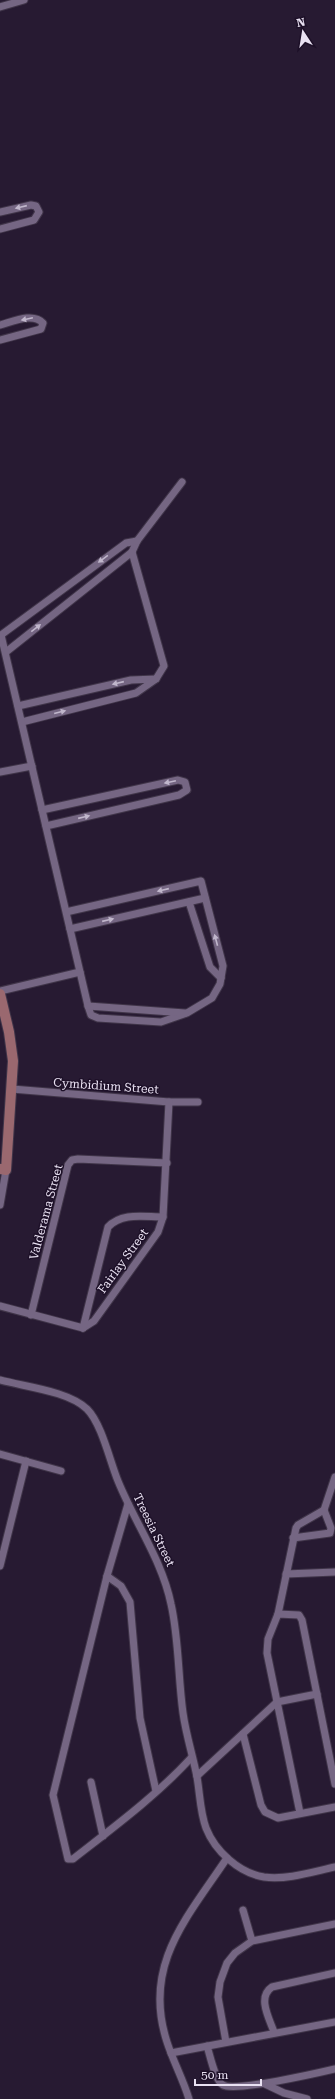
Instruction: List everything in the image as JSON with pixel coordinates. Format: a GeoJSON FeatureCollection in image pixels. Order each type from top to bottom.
{"type":"FeatureCollection","features":[{"type":"Feature","properties":{"kind":"street"},"geometry":{"type":"LineString","coordinates":[[0,7],[24,0]]}},
{"type":"Feature","properties":{"kind":"street"},"geometry":{"type":"LineString","coordinates":[[0,212],[31,205],[36,206],[39,212],[38,217],[34,220],[0,229]]}},
{"type":"Feature","properties":{"kind":"street"},"geometry":{"type":"LineString","coordinates":[[0,325],[32,317],[39,319],[43,323],[41,328],[0,340]]}},
{"type":"Feature","properties":{"kind":"street"},"geometry":{"type":"LineString","coordinates":[[6,652],[132,552],[137,541],[182,482]]}},
{"type":"Feature","properties":{"kind":"street"},"geometry":{"type":"LineString","coordinates":[[66,912],[201,881],[223,966],[220,984],[212,998],[187,1013],[161,1022],[98,1018],[91,1014],[88,1006],[42,810],[2,633],[126,543],[137,541]]}},
{"type":"Feature","properties":{"kind":"street"},"geometry":{"type":"LineString","coordinates":[[22,722],[136,693],[156,679],[164,666],[132,552]]}},
{"type":"Feature","properties":{"kind":"street"},"geometry":{"type":"LineString","coordinates":[[18,706],[131,680],[156,679]]}},
{"type":"Feature","properties":{"kind":"street"},"geometry":{"type":"LineString","coordinates":[[0,772],[32,766]]}},
{"type":"Feature","properties":{"kind":"street"},"geometry":{"type":"LineString","coordinates":[[42,810],[178,780],[185,782],[187,790],[179,795],[46,826]]}},
{"type":"Feature","properties":{"kind":"street"},"geometry":{"type":"LineString","coordinates":[[70,929],[205,898]]}},
{"type":"Feature","properties":{"kind":"street"},"geometry":{"type":"LineString","coordinates":[[189,902],[210,967],[221,978]]}},
{"type":"Feature","properties":{"kind":"street"},"geometry":{"type":"LineString","coordinates":[[0,991],[80,972]]}},
{"type":"Feature","properties":{"kind":"street"},"geometry":{"type":"LineString","coordinates":[[0,994],[12,1047],[12,1090],[0,1205]]}},
{"type":"Feature","properties":{"kind":"street"},"geometry":{"type":"LineString","coordinates":[[88,1006],[187,1013]]}},
{"type":"Feature","properties":{"kind":"street","name":"Cymbidium Street"},"geometry":{"type":"LineString","coordinates":[[12,1090],[169,1102],[198,1102]]}},
{"type":"Feature","properties":{"kind":"street","name":"Fairlay Street"},"geometry":{"type":"LineString","coordinates":[[83,1328],[92,1324],[158,1232],[163,1217],[169,1102]]}},
{"type":"Feature","properties":{"kind":"street","name":"Valderama Street"},"geometry":{"type":"LineString","coordinates":[[31,1316],[68,1165],[72,1160],[167,1163]]}},
{"type":"Feature","properties":{"kind":"street"},"geometry":{"type":"LineString","coordinates":[[0,1306],[31,1316],[83,1328],[108,1227],[113,1221],[123,1217],[163,1217]]}},
{"type":"Feature","properties":{"kind":"street","name":"Treesia Street"},"geometry":{"type":"LineString","coordinates":[[0,1380],[74,1400],[88,1410],[98,1427],[128,1504],[162,1571],[166,1584],[172,1606],[183,1714],[191,1758],[197,1776],[206,1827],[212,1840],[227,1858],[243,1869],[262,1876],[280,1877],[335,1867]]}},
{"type":"Feature","properties":{"kind":"street"},"geometry":{"type":"LineString","coordinates":[[0,1454],[61,1471]]}},
{"type":"Feature","properties":{"kind":"street"},"geometry":{"type":"LineString","coordinates":[[0,1566],[26,1461]]}},
{"type":"Feature","properties":{"kind":"street"},"geometry":{"type":"LineString","coordinates":[[300,1813],[267,1648],[278,1614],[293,1538],[298,1525],[324,1510],[333,1490],[335,1477]]}},
{"type":"Feature","properties":{"kind":"street"},"geometry":{"type":"LineString","coordinates":[[128,1504],[108,1576],[53,1795],[68,1859],[73,1859],[103,1836],[156,1791],[191,1758]]}},
{"type":"Feature","properties":{"kind":"street"},"geometry":{"type":"LineString","coordinates":[[293,1538],[330,1533],[332,1528],[324,1510]]}},
{"type":"Feature","properties":{"kind":"street"},"geometry":{"type":"LineString","coordinates":[[286,1574],[335,1572]]}},
{"type":"Feature","properties":{"kind":"street"},"geometry":{"type":"LineString","coordinates":[[108,1576],[121,1586],[130,1602],[140,1718],[156,1791]]}},
{"type":"Feature","properties":{"kind":"street"},"geometry":{"type":"LineString","coordinates":[[278,1614],[296,1614],[301,1616],[333,1766],[335,1784]]}},
{"type":"Feature","properties":{"kind":"street"},"geometry":{"type":"LineString","coordinates":[[197,1776],[277,1702],[317,1694]]}},
{"type":"Feature","properties":{"kind":"street"},"geometry":{"type":"LineString","coordinates":[[243,1734],[261,1805],[265,1812],[278,1818],[335,1807]]}},
{"type":"Feature","properties":{"kind":"street"},"geometry":{"type":"LineString","coordinates":[[91,1782],[103,1836]]}},
{"type":"Feature","properties":{"kind":"street"},"geometry":{"type":"LineString","coordinates":[[189,2099],[163,2029],[160,2004],[163,1968],[178,1932],[227,1858]]}},
{"type":"Feature","properties":{"kind":"street"},"geometry":{"type":"LineString","coordinates":[[243,1910],[252,1941]]}},
{"type":"Feature","properties":{"kind":"street"},"geometry":{"type":"LineString","coordinates":[[226,2042],[218,1997],[220,1982],[227,1963],[235,1954],[252,1941],[335,1924]]}},
{"type":"Feature","properties":{"kind":"street"},"geometry":{"type":"LineString","coordinates":[[274,2032],[264,1999],[267,1990],[272,1987],[335,1973]]}},
{"type":"Feature","properties":{"kind":"street"},"geometry":{"type":"LineString","coordinates":[[171,2053],[274,2032],[335,2022]]}},
{"type":"Feature","properties":{"kind":"street"},"geometry":{"type":"LineString","coordinates":[[207,2046],[216,2076],[223,2085],[265,2084],[335,2069]]}},
{"type":"Feature","properties":{"kind":"street"},"geometry":{"type":"LineString","coordinates":[[265,2084],[284,2093],[307,2099]]}}]}
